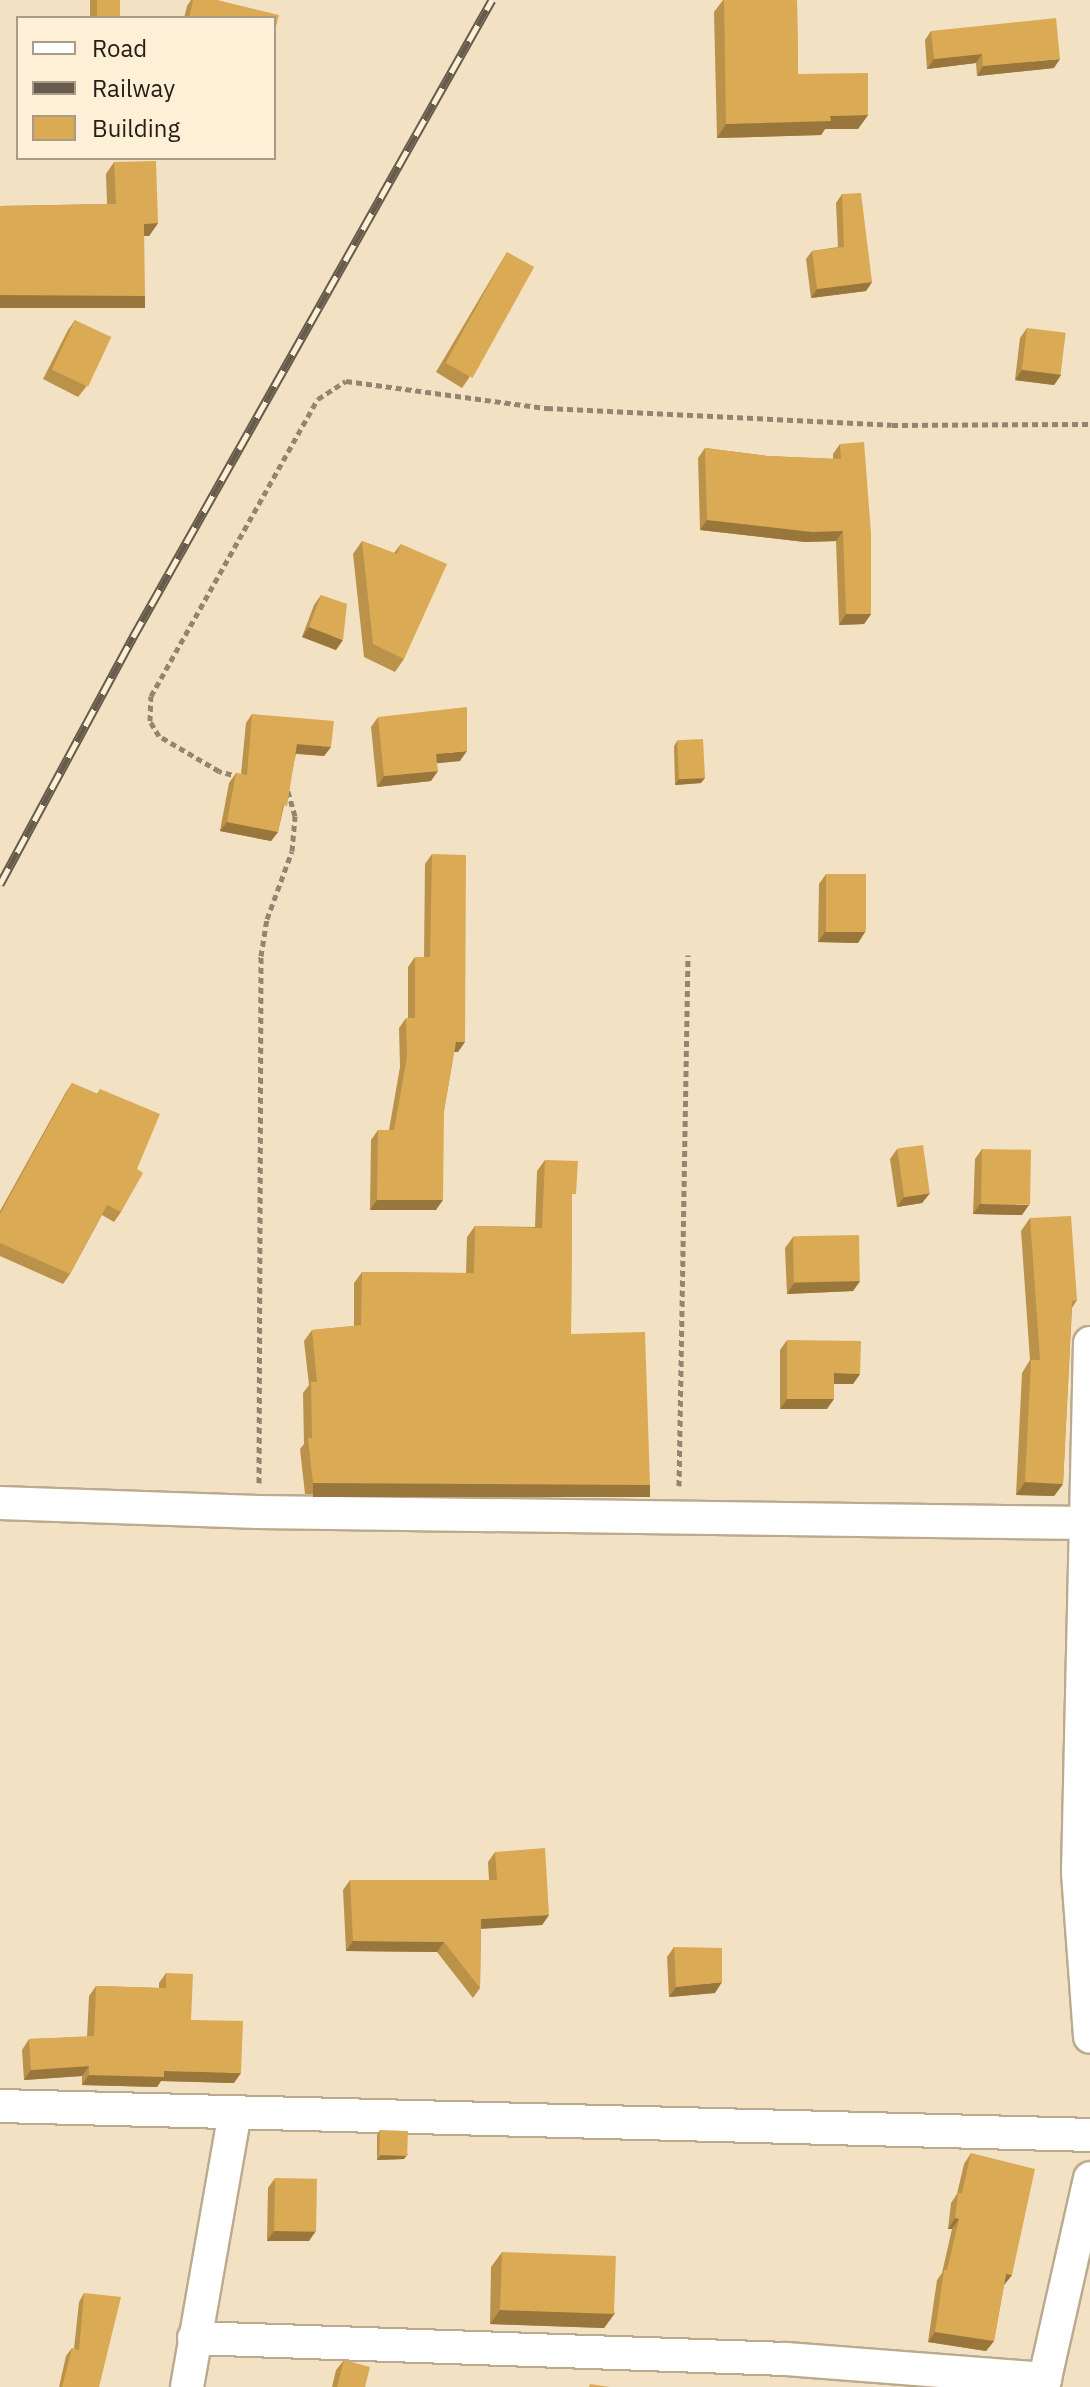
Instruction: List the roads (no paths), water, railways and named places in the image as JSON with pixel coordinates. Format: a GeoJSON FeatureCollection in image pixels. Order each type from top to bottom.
{"type":"FeatureCollection","features":[{"type":"Feature","properties":{"kind":"street"},"geometry":{"type":"LineString","coordinates":[[1090,1343],[1078,1873],[1090,2037]]}},
{"type":"Feature","properties":{"kind":"street"},"geometry":{"type":"LineString","coordinates":[[0,1503],[258,1512],[1087,1523]]}},
{"type":"Feature","properties":{"kind":"street"},"geometry":{"type":"LineString","coordinates":[[0,2106],[1090,2135]]}},
{"type":"Feature","properties":{"kind":"street"},"geometry":{"type":"LineString","coordinates":[[187,2387],[235,2113]]}},
{"type":"Feature","properties":{"kind":"street"},"geometry":{"type":"LineString","coordinates":[[194,2338],[786,2359],[1044,2383],[1090,2178]]}},
{"type":"Feature","properties":{"kind":"railway"},"geometry":{"type":"LineString","coordinates":[[0,884],[133,637],[492,0]]}}]}
